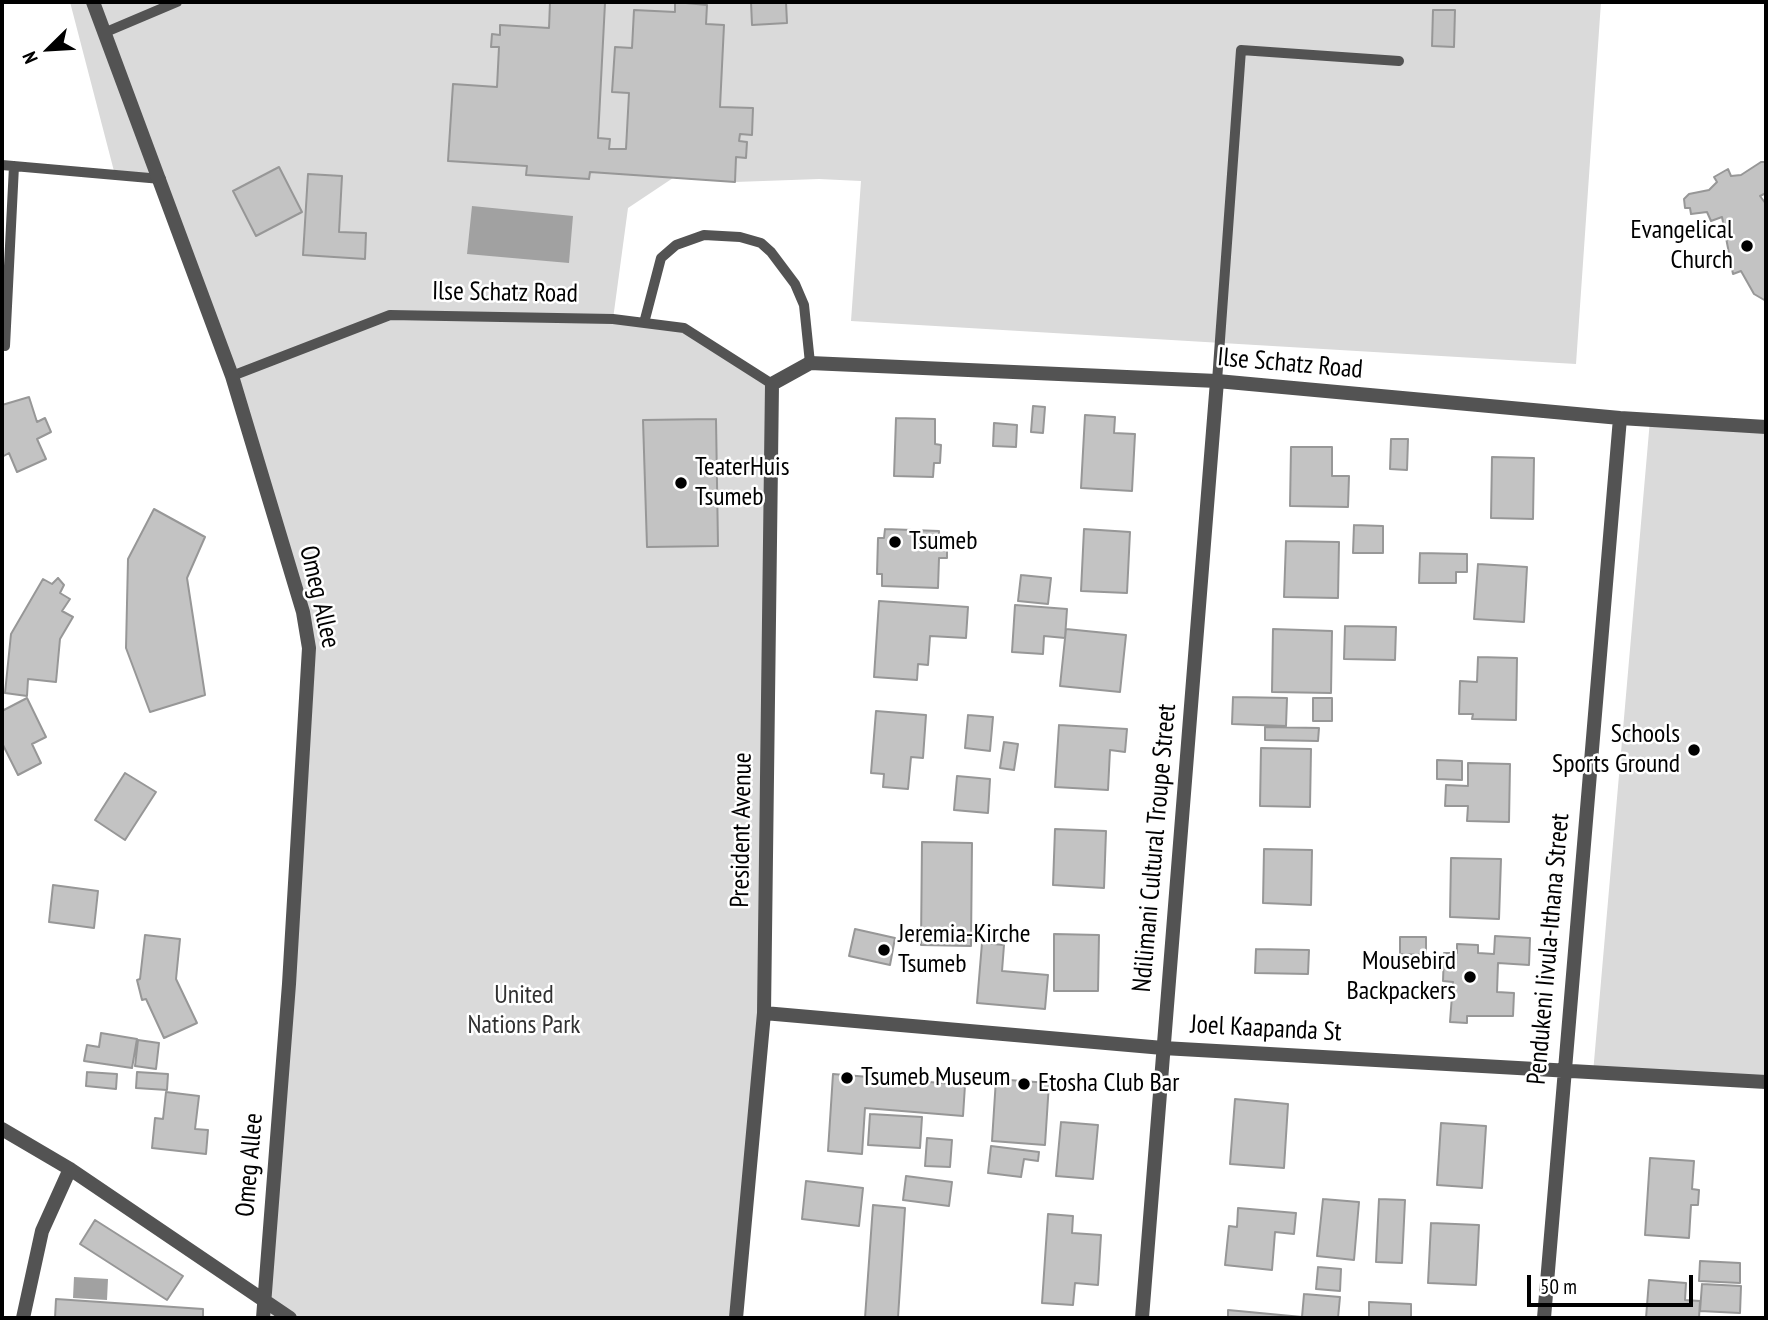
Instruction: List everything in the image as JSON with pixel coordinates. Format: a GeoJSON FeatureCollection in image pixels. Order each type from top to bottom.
{"type":"FeatureCollection","features":[{"type":"Feature","properties":{"kind":"street","name":"Omeg Allee"},"geometry":{"type":"LineString","coordinates":[[93,2],[232,376],[303,612],[309,648],[289,984],[263,1318]]}},
{"type":"Feature","properties":{"kind":"street","name":"Ilse Schatz Road"},"geometry":{"type":"LineString","coordinates":[[810,363],[1217,381],[1620,418],[1766,428]]}},
{"type":"Feature","properties":{"kind":"street"},"geometry":{"type":"LineString","coordinates":[[772,384],[810,363]]}},
{"type":"Feature","properties":{"kind":"street","name":"Ndilimani Cultural Troupe Street"},"geometry":{"type":"LineString","coordinates":[[1142,1318],[1217,381]]}},
{"type":"Feature","properties":{"kind":"street","name":"President Avenue"},"geometry":{"type":"LineString","coordinates":[[736,1318],[764,1013],[772,384]]}},
{"type":"Feature","properties":{"kind":"street","name":"Pendukeni Iivula-Ithana Street"},"geometry":{"type":"LineString","coordinates":[[1544,1318],[1562,1072],[1620,418]]}},
{"type":"Feature","properties":{"kind":"street","name":"Joel Kaapanda St"},"geometry":{"type":"LineString","coordinates":[[764,1013],[1163,1048],[1766,1082]]}},
{"type":"Feature","properties":{"kind":"street"},"geometry":{"type":"LineString","coordinates":[[2,1129],[70,1169],[290,1318]]}},
{"type":"Feature","properties":{"kind":"street"},"geometry":{"type":"LineString","coordinates":[[23,1318],[42,1231],[70,1169]]}},
{"type":"Feature","properties":{"kind":"lane"},"geometry":{"type":"LineString","coordinates":[[106,32],[177,2]]}},
{"type":"Feature","properties":{"kind":"lane"},"geometry":{"type":"LineString","coordinates":[[1217,381],[1241,50],[1399,61]]}},
{"type":"Feature","properties":{"kind":"lane"},"geometry":{"type":"LineString","coordinates":[[5,346],[8,165],[161,179]]}},
{"type":"Feature","properties":{"kind":"lane"},"geometry":{"type":"LineString","coordinates":[[644,323],[661,258],[676,245],[704,235],[740,237],[761,243],[771,251],[795,284],[804,305],[810,363]]}},
{"type":"Feature","properties":{"kind":"lane","name":"Ilse Schatz Road"},"geometry":{"type":"LineString","coordinates":[[232,376],[390,315],[613,319],[684,328],[772,384]]}},
{"type":"Feature","properties":{"kind":"green space","name":"United Nations Park"},"geometry":{"type":"Polygon","coordinates":[[[70,2],[1601,2],[1576,364],[851,321],[861,181],[819,179],[735,182],[673,178],[628,208],[613,319],[684,328],[772,384],[764,1013],[741,1318],[263,1318],[309,648],[232,376],[161,179],[115,175],[70,2]]]}},
{"type":"Feature","properties":{"kind":"green space","name":"Schools Sports Ground"},"geometry":{"type":"Polygon","coordinates":[[[1650,420],[1766,427],[1766,1082],[1593,1073],[1650,420]]]}},
{"type":"Feature","properties":{"kind":"shaded area"},"geometry":{"type":"Polygon","coordinates":[[[472,206],[573,216],[569,263],[467,254],[472,206]]]}},
{"type":"Feature","properties":{"kind":"shaded area"},"geometry":{"type":"Polygon","coordinates":[[[74,1277],[108,1279],[107,1300],[73,1298],[74,1277]]]}},
{"type":"Feature","properties":{"kind":"building"},"geometry":{"type":"Polygon","coordinates":[[[550,2],[605,3],[598,138],[610,139],[609,149],[626,149],[629,93],[612,92],[615,47],[632,48],[634,10],[675,12],[675,2],[707,5],[706,24],[724,25],[720,107],[753,108],[752,135],[740,134],[739,141],[747,142],[746,158],[736,157],[735,182],[590,172],[589,179],[526,175],[527,166],[448,161],[453,84],[497,87],[499,47],[491,47],[492,34],[500,35],[500,25],[549,28],[550,2]]]}},
{"type":"Feature","properties":{"kind":"building"},"geometry":{"type":"Polygon","coordinates":[[[751,2],[786,2],[787,23],[752,25],[751,2]]]}},
{"type":"Feature","properties":{"kind":"building"},"geometry":{"type":"Polygon","coordinates":[[[1433,10],[1455,10],[1454,47],[1432,46],[1433,10]]]}},
{"type":"Feature","properties":{"kind":"building","name":"Evangelical Church"},"geometry":{"type":"Polygon","coordinates":[[[1761,162],[1766,162],[1766,193],[1760,196],[1766,204],[1766,301],[1754,294],[1741,271],[1733,274],[1722,217],[1711,221],[1707,212],[1691,214],[1690,208],[1685,208],[1684,199],[1689,194],[1709,190],[1717,182],[1714,177],[1728,169],[1731,176],[1741,175],[1761,162]]]}},
{"type":"Feature","properties":{"kind":"building"},"geometry":{"type":"Polygon","coordinates":[[[279,167],[302,212],[256,236],[233,191],[279,167]]]}},
{"type":"Feature","properties":{"kind":"building"},"geometry":{"type":"Polygon","coordinates":[[[308,174],[342,176],[339,232],[366,233],[365,259],[303,255],[308,174]]]}},
{"type":"Feature","properties":{"kind":"building"},"geometry":{"type":"Polygon","coordinates":[[[29,397],[37,422],[45,418],[51,432],[37,439],[46,459],[17,472],[9,453],[2,457],[2,405],[29,397]]]}},
{"type":"Feature","properties":{"kind":"building"},"geometry":{"type":"Polygon","coordinates":[[[1033,406],[1045,407],[1043,433],[1031,432],[1033,406]]]}},
{"type":"Feature","properties":{"kind":"building"},"geometry":{"type":"Polygon","coordinates":[[[1085,415],[1115,417],[1114,433],[1135,434],[1132,491],[1081,488],[1085,415]]]}},
{"type":"Feature","properties":{"kind":"building"},"geometry":{"type":"Polygon","coordinates":[[[896,418],[935,419],[935,444],[941,445],[940,463],[934,463],[933,477],[894,476],[896,418]]]}},
{"type":"Feature","properties":{"kind":"building","name":"TeaterHuis Tsumeb"},"geometry":{"type":"Polygon","coordinates":[[[716,419],[718,546],[647,547],[643,420],[716,419]]]}},
{"type":"Feature","properties":{"kind":"building"},"geometry":{"type":"Polygon","coordinates":[[[994,423],[1017,425],[1016,447],[993,446],[994,423]]]}},
{"type":"Feature","properties":{"kind":"building"},"geometry":{"type":"Polygon","coordinates":[[[1391,439],[1408,439],[1407,470],[1390,469],[1391,439]]]}},
{"type":"Feature","properties":{"kind":"building"},"geometry":{"type":"Polygon","coordinates":[[[1291,447],[1332,447],[1332,476],[1349,476],[1348,507],[1290,506],[1291,447]]]}},
{"type":"Feature","properties":{"kind":"building"},"geometry":{"type":"Polygon","coordinates":[[[1492,457],[1534,458],[1533,519],[1491,518],[1492,457]]]}},
{"type":"Feature","properties":{"kind":"building"},"geometry":{"type":"Polygon","coordinates":[[[154,509],[205,537],[187,578],[205,695],[150,712],[126,648],[128,559],[154,509]]]}},
{"type":"Feature","properties":{"kind":"building"},"geometry":{"type":"Polygon","coordinates":[[[1354,525],[1383,526],[1383,553],[1353,553],[1354,525]]]}},
{"type":"Feature","properties":{"kind":"building"},"geometry":{"type":"Polygon","coordinates":[[[885,529],[939,531],[939,542],[947,542],[947,558],[939,558],[938,588],[882,586],[882,574],[877,574],[878,538],[884,538],[885,529]]]}},
{"type":"Feature","properties":{"kind":"building"},"geometry":{"type":"Polygon","coordinates":[[[1084,529],[1130,532],[1127,593],[1081,591],[1084,529]]]}},
{"type":"Feature","properties":{"kind":"building"},"geometry":{"type":"Polygon","coordinates":[[[1286,541],[1339,542],[1338,598],[1284,597],[1286,541]]]}},
{"type":"Feature","properties":{"kind":"building"},"geometry":{"type":"Polygon","coordinates":[[[1420,553],[1467,554],[1467,572],[1456,572],[1456,583],[1419,583],[1420,553]]]}},
{"type":"Feature","properties":{"kind":"building"},"geometry":{"type":"Polygon","coordinates":[[[1478,564],[1527,567],[1524,622],[1474,619],[1478,564]]]}},
{"type":"Feature","properties":{"kind":"building"},"geometry":{"type":"Polygon","coordinates":[[[1021,575],[1051,578],[1048,604],[1018,601],[1021,575]]]}},
{"type":"Feature","properties":{"kind":"building"},"geometry":{"type":"Polygon","coordinates":[[[58,578],[64,585],[60,593],[70,599],[62,611],[73,617],[60,639],[56,682],[28,679],[27,696],[5,693],[11,634],[43,579],[52,584],[58,578]]]}},
{"type":"Feature","properties":{"kind":"building"},"geometry":{"type":"Polygon","coordinates":[[[879,601],[968,607],[966,638],[930,636],[928,665],[918,664],[917,680],[874,677],[879,601]]]}},
{"type":"Feature","properties":{"kind":"building"},"geometry":{"type":"Polygon","coordinates":[[[1015,605],[1067,609],[1065,638],[1044,636],[1043,654],[1012,652],[1015,605]]]}},
{"type":"Feature","properties":{"kind":"building"},"geometry":{"type":"Polygon","coordinates":[[[1345,626],[1396,627],[1395,660],[1344,659],[1345,626]]]}},
{"type":"Feature","properties":{"kind":"building"},"geometry":{"type":"Polygon","coordinates":[[[1066,629],[1126,635],[1120,692],[1060,686],[1066,629]]]}},
{"type":"Feature","properties":{"kind":"building"},"geometry":{"type":"Polygon","coordinates":[[[1273,629],[1332,631],[1331,693],[1272,692],[1273,629]]]}},
{"type":"Feature","properties":{"kind":"building"},"geometry":{"type":"Polygon","coordinates":[[[1478,657],[1517,658],[1516,720],[1472,719],[1473,714],[1459,714],[1460,681],[1477,682],[1478,657]]]}},
{"type":"Feature","properties":{"kind":"building"},"geometry":{"type":"Polygon","coordinates":[[[1233,697],[1287,698],[1286,726],[1232,724],[1233,697]]]}},
{"type":"Feature","properties":{"kind":"building"},"geometry":{"type":"Polygon","coordinates":[[[27,698],[46,737],[32,744],[41,763],[18,775],[2,743],[2,711],[27,698]]]}},
{"type":"Feature","properties":{"kind":"building"},"geometry":{"type":"Polygon","coordinates":[[[1313,698],[1332,698],[1332,721],[1313,721],[1313,698]]]}},
{"type":"Feature","properties":{"kind":"building"},"geometry":{"type":"Polygon","coordinates":[[[876,711],[926,715],[923,758],[911,757],[908,789],[883,787],[884,774],[871,773],[876,711]]]}},
{"type":"Feature","properties":{"kind":"building"},"geometry":{"type":"Polygon","coordinates":[[[968,715],[993,717],[990,751],[965,748],[968,715]]]}},
{"type":"Feature","properties":{"kind":"building"},"geometry":{"type":"Polygon","coordinates":[[[1059,725],[1127,729],[1125,752],[1110,750],[1108,790],[1055,787],[1059,725]]]}},
{"type":"Feature","properties":{"kind":"building"},"geometry":{"type":"Polygon","coordinates":[[[1265,727],[1319,728],[1318,741],[1265,740],[1265,727]]]}},
{"type":"Feature","properties":{"kind":"building"},"geometry":{"type":"Polygon","coordinates":[[[1004,742],[1018,744],[1014,770],[1000,768],[1004,742]]]}},
{"type":"Feature","properties":{"kind":"building"},"geometry":{"type":"Polygon","coordinates":[[[1261,748],[1311,749],[1310,807],[1260,806],[1261,748]]]}},
{"type":"Feature","properties":{"kind":"building"},"geometry":{"type":"Polygon","coordinates":[[[1437,760],[1462,761],[1462,780],[1437,779],[1437,760]]]}},
{"type":"Feature","properties":{"kind":"building"},"geometry":{"type":"Polygon","coordinates":[[[1468,763],[1510,764],[1509,822],[1467,821],[1468,806],[1445,806],[1446,785],[1468,786],[1468,763]]]}},
{"type":"Feature","properties":{"kind":"building"},"geometry":{"type":"Polygon","coordinates":[[[125,773],[156,792],[125,840],[95,820],[125,773]]]}},
{"type":"Feature","properties":{"kind":"building"},"geometry":{"type":"Polygon","coordinates":[[[957,776],[990,779],[988,813],[954,810],[957,776]]]}},
{"type":"Feature","properties":{"kind":"building"},"geometry":{"type":"Polygon","coordinates":[[[1055,829],[1106,831],[1104,888],[1053,885],[1055,829]]]}},
{"type":"Feature","properties":{"kind":"building"},"geometry":{"type":"Polygon","coordinates":[[[922,842],[972,843],[971,946],[921,945],[922,842]]]}},
{"type":"Feature","properties":{"kind":"building"},"geometry":{"type":"Polygon","coordinates":[[[1264,849],[1312,850],[1311,905],[1263,903],[1264,849]]]}},
{"type":"Feature","properties":{"kind":"building"},"geometry":{"type":"Polygon","coordinates":[[[1451,858],[1501,859],[1499,919],[1450,917],[1451,858]]]}},
{"type":"Feature","properties":{"kind":"building"},"geometry":{"type":"Polygon","coordinates":[[[53,885],[98,891],[94,928],[49,922],[53,885]]]}},
{"type":"Feature","properties":{"kind":"building"},"geometry":{"type":"Polygon","coordinates":[[[855,929],[895,938],[890,965],[849,956],[855,929]]]}},
{"type":"Feature","properties":{"kind":"building"},"geometry":{"type":"Polygon","coordinates":[[[1054,934],[1099,935],[1098,991],[1054,991],[1054,934]]]}},
{"type":"Feature","properties":{"kind":"building"},"geometry":{"type":"Polygon","coordinates":[[[145,935],[180,939],[176,979],[197,1023],[164,1038],[146,999],[142,1000],[137,980],[140,979],[145,935]]]}},
{"type":"Feature","properties":{"kind":"building"},"geometry":{"type":"Polygon","coordinates":[[[1495,936],[1530,938],[1529,965],[1498,963],[1497,992],[1514,993],[1513,1016],[1467,1016],[1467,1023],[1450,1022],[1453,982],[1443,981],[1444,953],[1457,953],[1457,944],[1478,945],[1478,953],[1494,954],[1495,936]]]}},
{"type":"Feature","properties":{"kind":"building"},"geometry":{"type":"Polygon","coordinates":[[[1400,937],[1426,937],[1426,955],[1400,954],[1400,937]]]}},
{"type":"Feature","properties":{"kind":"building"},"geometry":{"type":"Polygon","coordinates":[[[982,943],[1004,945],[1002,971],[1048,975],[1045,1009],[977,1003],[982,943]]]}},
{"type":"Feature","properties":{"kind":"building"},"geometry":{"type":"Polygon","coordinates":[[[1256,949],[1309,950],[1308,974],[1255,973],[1256,949]]]}},
{"type":"Feature","properties":{"kind":"building"},"geometry":{"type":"Polygon","coordinates":[[[101,1033],[137,1039],[132,1068],[84,1061],[87,1045],[99,1047],[101,1033]]]}},
{"type":"Feature","properties":{"kind":"building"},"geometry":{"type":"Polygon","coordinates":[[[138,1040],[159,1043],[156,1069],[135,1066],[138,1040]]]}},
{"type":"Feature","properties":{"kind":"building"},"geometry":{"type":"Polygon","coordinates":[[[87,1072],[117,1074],[116,1089],[86,1086],[87,1072]]]}},
{"type":"Feature","properties":{"kind":"building"},"geometry":{"type":"Polygon","coordinates":[[[137,1072],[168,1074],[167,1090],[136,1088],[137,1072]]]}},
{"type":"Feature","properties":{"kind":"building"},"geometry":{"type":"Polygon","coordinates":[[[833,1074],[965,1085],[963,1116],[865,1108],[862,1154],[828,1151],[833,1074]]]}},
{"type":"Feature","properties":{"kind":"building"},"geometry":{"type":"Polygon","coordinates":[[[996,1079],[1049,1083],[1045,1145],[992,1141],[996,1079]]]}},
{"type":"Feature","properties":{"kind":"building"},"geometry":{"type":"Polygon","coordinates":[[[166,1092],[199,1096],[195,1129],[208,1130],[206,1154],[152,1148],[155,1118],[163,1119],[166,1092]]]}},
{"type":"Feature","properties":{"kind":"building"},"geometry":{"type":"Polygon","coordinates":[[[1235,1099],[1288,1104],[1284,1168],[1230,1164],[1235,1099]]]}},
{"type":"Feature","properties":{"kind":"building"},"geometry":{"type":"Polygon","coordinates":[[[870,1114],[922,1117],[920,1148],[868,1145],[870,1114]]]}},
{"type":"Feature","properties":{"kind":"building"},"geometry":{"type":"Polygon","coordinates":[[[1061,1122],[1098,1125],[1093,1179],[1056,1176],[1061,1122]]]}},
{"type":"Feature","properties":{"kind":"building"},"geometry":{"type":"Polygon","coordinates":[[[1441,1123],[1486,1126],[1482,1188],[1437,1185],[1441,1123]]]}},
{"type":"Feature","properties":{"kind":"building"},"geometry":{"type":"Polygon","coordinates":[[[927,1138],[952,1140],[950,1167],[925,1166],[927,1138]]]}},
{"type":"Feature","properties":{"kind":"building"},"geometry":{"type":"Polygon","coordinates":[[[991,1146],[1039,1152],[1038,1161],[1024,1159],[1021,1177],[988,1173],[991,1146]]]}},
{"type":"Feature","properties":{"kind":"building"},"geometry":{"type":"Polygon","coordinates":[[[1650,1158],[1694,1161],[1692,1189],[1699,1190],[1698,1205],[1691,1205],[1689,1238],[1645,1235],[1650,1158]]]}},
{"type":"Feature","properties":{"kind":"building"},"geometry":{"type":"Polygon","coordinates":[[[906,1176],[952,1182],[949,1206],[903,1200],[906,1176]]]}},
{"type":"Feature","properties":{"kind":"building"},"geometry":{"type":"Polygon","coordinates":[[[806,1181],[863,1188],[859,1226],[802,1219],[806,1181]]]}},
{"type":"Feature","properties":{"kind":"building"},"geometry":{"type":"Polygon","coordinates":[[[1323,1199],[1359,1202],[1354,1260],[1317,1256],[1323,1199]]]}},
{"type":"Feature","properties":{"kind":"building"},"geometry":{"type":"Polygon","coordinates":[[[1379,1199],[1405,1200],[1402,1263],[1376,1262],[1379,1199]]]}},
{"type":"Feature","properties":{"kind":"building"},"geometry":{"type":"Polygon","coordinates":[[[873,1205],[905,1208],[898,1318],[865,1318],[873,1205]]]}},
{"type":"Feature","properties":{"kind":"building"},"geometry":{"type":"Polygon","coordinates":[[[1238,1208],[1296,1213],[1294,1234],[1275,1232],[1272,1270],[1225,1265],[1229,1226],[1237,1227],[1238,1208]]]}},
{"type":"Feature","properties":{"kind":"building"},"geometry":{"type":"Polygon","coordinates":[[[1048,1214],[1073,1216],[1072,1233],[1101,1235],[1098,1285],[1075,1283],[1073,1305],[1042,1303],[1048,1214]]]}},
{"type":"Feature","properties":{"kind":"building"},"geometry":{"type":"Polygon","coordinates":[[[95,1220],[183,1276],[167,1300],[80,1244],[95,1220]]]}},
{"type":"Feature","properties":{"kind":"building"},"geometry":{"type":"Polygon","coordinates":[[[1431,1223],[1479,1225],[1476,1285],[1428,1283],[1431,1223]]]}},
{"type":"Feature","properties":{"kind":"building"},"geometry":{"type":"Polygon","coordinates":[[[1700,1261],[1740,1263],[1740,1283],[1699,1281],[1700,1261]]]}},
{"type":"Feature","properties":{"kind":"building"},"geometry":{"type":"Polygon","coordinates":[[[1318,1267],[1341,1269],[1340,1291],[1316,1289],[1318,1267]]]}},
{"type":"Feature","properties":{"kind":"building"},"geometry":{"type":"Polygon","coordinates":[[[1649,1280],[1686,1283],[1685,1300],[1700,1301],[1699,1318],[1646,1318],[1649,1280]]]}},
{"type":"Feature","properties":{"kind":"building"},"geometry":{"type":"Polygon","coordinates":[[[1702,1284],[1741,1286],[1740,1313],[1700,1311],[1702,1284]]]}},
{"type":"Feature","properties":{"kind":"building"},"geometry":{"type":"Polygon","coordinates":[[[1304,1294],[1340,1297],[1338,1318],[1228,1318],[1228,1310],[1302,1317],[1304,1294]]]}},
{"type":"Feature","properties":{"kind":"building"},"geometry":{"type":"Polygon","coordinates":[[[56,1299],[203,1309],[203,1318],[55,1318],[56,1299]]]}},
{"type":"Feature","properties":{"kind":"building"},"geometry":{"type":"Polygon","coordinates":[[[1369,1302],[1411,1304],[1411,1318],[1369,1318],[1369,1302]]]}},
{"type":"Feature","properties":{"kind":"place","name":"Evangelical Church"},"geometry":{"type":"Point","coordinates":[1747,246]}},
{"type":"Feature","properties":{"kind":"place","name":"TeaterHuis Tsumeb"},"geometry":{"type":"Point","coordinates":[681,483]}},
{"type":"Feature","properties":{"kind":"place","name":"Tsumeb"},"geometry":{"type":"Point","coordinates":[895,542]}},
{"type":"Feature","properties":{"kind":"place","name":"Schools Sports Ground"},"geometry":{"type":"Point","coordinates":[1694,750]}},
{"type":"Feature","properties":{"kind":"place","name":"Jeremia-Kirche Tsumeb"},"geometry":{"type":"Point","coordinates":[884,950]}},
{"type":"Feature","properties":{"kind":"place","name":"Mousebird Backpackers"},"geometry":{"type":"Point","coordinates":[1470,977]}},
{"type":"Feature","properties":{"kind":"place","name":"Tsumeb Museum"},"geometry":{"type":"Point","coordinates":[847,1078]}},
{"type":"Feature","properties":{"kind":"place","name":"Etosha Club Bar"},"geometry":{"type":"Point","coordinates":[1024,1084]}}]}
